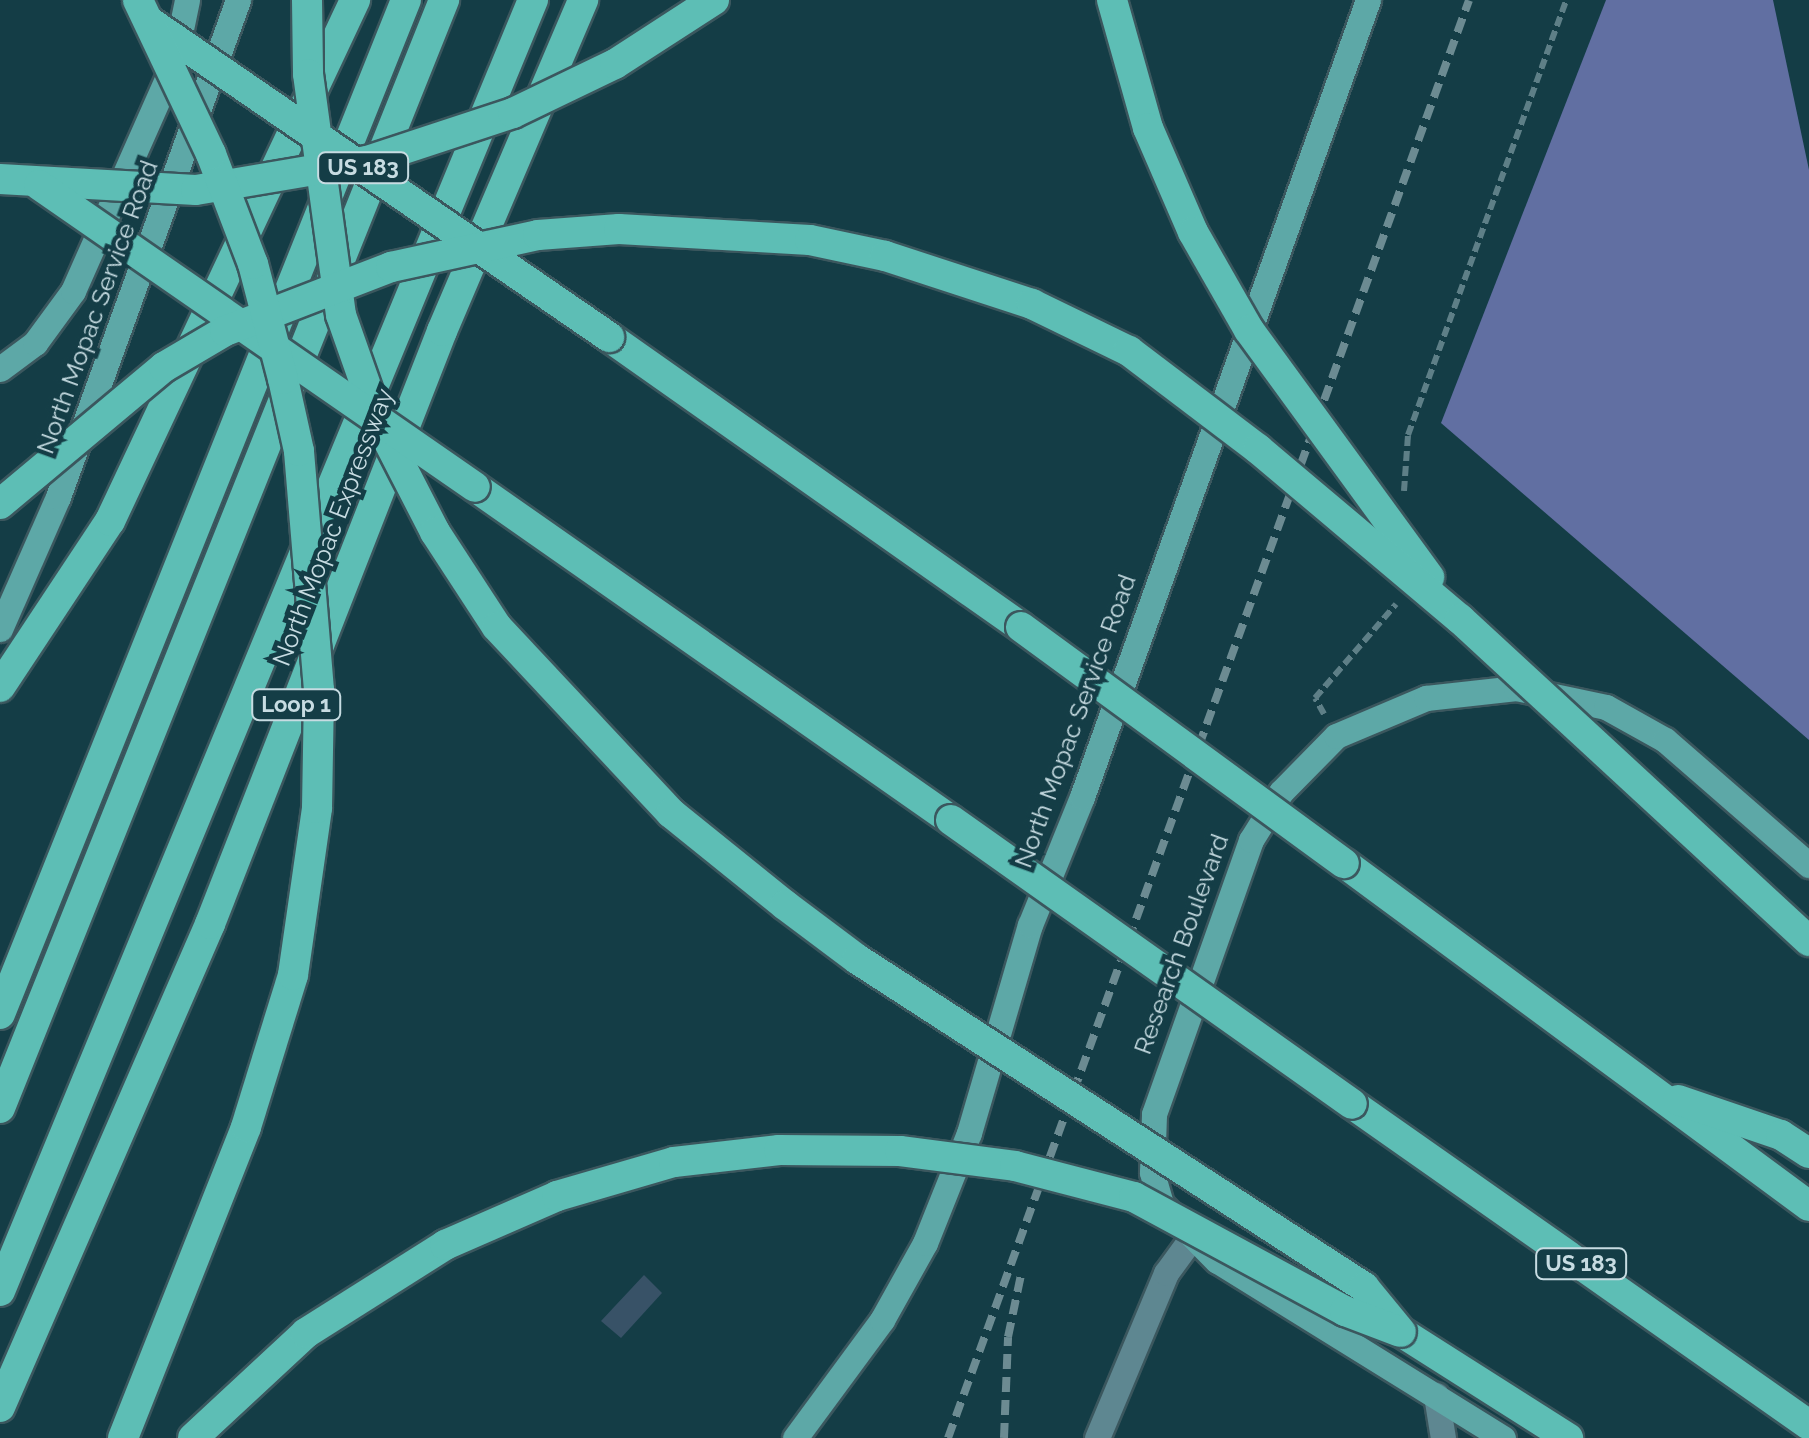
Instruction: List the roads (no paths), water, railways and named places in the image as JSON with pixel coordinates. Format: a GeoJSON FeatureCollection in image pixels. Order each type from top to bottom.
{"type":"FeatureCollection","features":[{"type":"Feature","properties":{"kind":"highway","name":"US 183"},"geometry":{"type":"LineString","coordinates":[[118,0],[1021,626],[1809,1206]]}},
{"type":"Feature","properties":{"kind":"highway"},"geometry":{"type":"LineString","coordinates":[[123,1438],[246,1127],[293,975],[317,808],[319,690],[300,451],[284,379],[252,264],[210,154],[138,0]]}},
{"type":"Feature","properties":{"kind":"highway"},"geometry":{"type":"LineString","coordinates":[[307,0],[308,74],[342,315],[379,423],[435,532],[497,626],[672,813],[786,904],[857,959],[1364,1287],[1401,1332]]}},
{"type":"Feature","properties":{"kind":"highway"},"geometry":{"type":"LineString","coordinates":[[0,687],[110,521],[356,0]]}},
{"type":"Feature","properties":{"kind":"highway"},"geometry":{"type":"LineString","coordinates":[[0,1014],[406,0]]}},
{"type":"Feature","properties":{"kind":"highway"},"geometry":{"type":"LineString","coordinates":[[0,1108],[444,0]]}},
{"type":"Feature","properties":{"kind":"highway"},"geometry":{"type":"LineString","coordinates":[[0,1291],[533,0]]}},
{"type":"Feature","properties":{"kind":"highway","name":"North Mopac Expressway"},"geometry":{"type":"LineString","coordinates":[[0,1407],[210,924],[442,331],[583,0]]}},
{"type":"Feature","properties":{"kind":"highway"},"geometry":{"type":"LineString","coordinates":[[0,179],[196,190],[366,161],[514,113],[615,64],[714,0]]}},
{"type":"Feature","properties":{"kind":"highway"},"geometry":{"type":"LineString","coordinates":[[1112,0],[1148,128],[1202,248],[1249,330],[1460,619]]}},
{"type":"Feature","properties":{"kind":"highway","name":"US 183"},"geometry":{"type":"LineString","coordinates":[[0,158],[1809,1424]]}},
{"type":"Feature","properties":{"kind":"highway"},"geometry":{"type":"LineString","coordinates":[[0,504],[164,368],[226,331],[391,267],[538,235],[716,232],[810,240],[951,274],[1129,351],[1258,449],[1460,619],[1809,941]]}},
{"type":"Feature","properties":{"kind":"highway"},"geometry":{"type":"LineString","coordinates":[[1651,1090],[1781,1135],[1809,1153]]}},
{"type":"Feature","properties":{"kind":"highway"},"geometry":{"type":"LineString","coordinates":[[193,1438],[306,1333],[445,1245],[558,1196],[674,1162],[779,1150],[900,1152],[1015,1166],[1134,1197],[1345,1312],[1401,1332],[1568,1438]]}},
{"type":"Feature","properties":{"kind":"main road"},"geometry":{"type":"LineString","coordinates":[[0,369],[35,343],[73,291],[174,63],[187,0]]}},
{"type":"Feature","properties":{"kind":"main road","name":"North Mopac Service Road"},"geometry":{"type":"LineString","coordinates":[[0,629],[58,497],[238,0]]}},
{"type":"Feature","properties":{"kind":"main road","name":"North Mopac Service Road"},"geometry":{"type":"LineString","coordinates":[[795,1438],[890,1304],[924,1244],[970,1133],[1030,925],[1082,796],[1368,0]]}},
{"type":"Feature","properties":{"kind":"main road","name":"Research Boulevard"},"geometry":{"type":"LineString","coordinates":[[1503,1438],[1217,1261],[1161,1204],[1152,1172],[1154,1114],[1168,1059],[1251,840],[1281,792],[1336,736],[1373,715],[1473,689],[1516,688],[1606,708],[1665,740],[1809,865]]}},
{"type":"Feature","properties":{"kind":"lane"},"geometry":{"type":"LineString","coordinates":[[1097,1438],[1166,1273],[1193,1236]]}},
{"type":"Feature","properties":{"kind":"lane"},"geometry":{"type":"LineString","coordinates":[[1436,1395],[1443,1438]]}},
{"type":"Feature","properties":{"kind":"water"},"geometry":{"type":"Polygon","coordinates":[[[1606,0],[1773,0],[1809,170],[1809,740],[1441,423],[1606,0]]]}},
{"type":"Feature","properties":{"kind":"railway"},"geometry":{"type":"LineString","coordinates":[[948,1438],[1469,0]]}},
{"type":"Feature","properties":{"kind":"railway"},"geometry":{"type":"LineString","coordinates":[[1004,1438],[1008,1337],[1022,1270]]}}]}
